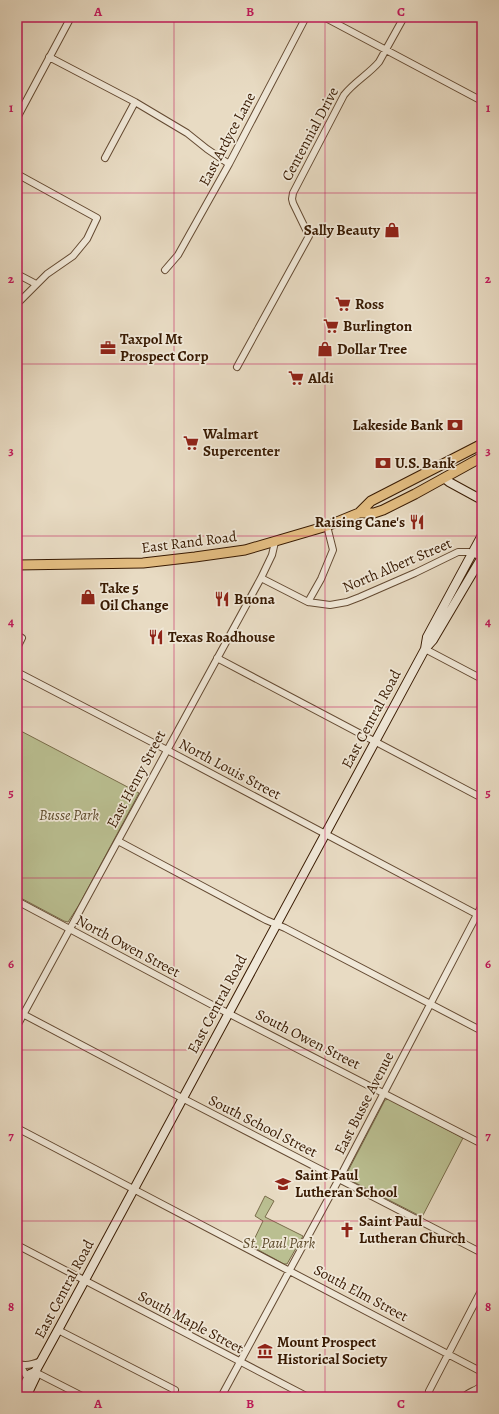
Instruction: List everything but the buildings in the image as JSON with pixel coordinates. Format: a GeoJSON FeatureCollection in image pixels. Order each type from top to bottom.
{"type":"FeatureCollection","features":[{"type":"Feature","properties":{"kind":"main road","name":"East Rand Road"},"geometry":{"type":"LineString","coordinates":[[359,513],[371,501],[482,444]]}},
{"type":"Feature","properties":{"kind":"main road","name":"East Rand Road"},"geometry":{"type":"LineString","coordinates":[[17,565],[143,563],[245,550],[327,526],[359,513],[374,513],[415,494],[482,457]]}},
{"type":"Feature","properties":{"kind":"main road"},"geometry":{"type":"LineString","coordinates":[[444,478],[482,500]]}},
{"type":"Feature","properties":{"kind":"main road","name":"East Central Road"},"geometry":{"type":"LineString","coordinates":[[26,1397],[36,1376],[35,1372],[324,834],[425,649],[433,640],[479,556],[482,535]]}},
{"type":"Feature","properties":{"kind":"main road","name":"East Central Road"},"geometry":{"type":"LineString","coordinates":[[18,1397],[30,1374],[35,1372]]}},
{"type":"Feature","properties":{"kind":"street"},"geometry":{"type":"LineString","coordinates":[[17,118],[71,17]]}},
{"type":"Feature","properties":{"kind":"street","name":"East Ardyce Lane"},"geometry":{"type":"LineString","coordinates":[[164,270],[178,255],[229,164],[306,17]]}},
{"type":"Feature","properties":{"kind":"street"},"geometry":{"type":"LineString","coordinates":[[324,17],[482,101]]}},
{"type":"Feature","properties":{"kind":"street"},"geometry":{"type":"LineString","coordinates":[[385,50],[404,17]]}},
{"type":"Feature","properties":{"kind":"street","name":"Centennial Drive"},"geometry":{"type":"LineString","coordinates":[[237,367],[309,236],[293,203],[293,193],[344,95],[354,83],[374,67],[385,50]]}},
{"type":"Feature","properties":{"kind":"street"},"geometry":{"type":"LineString","coordinates":[[49,57],[135,102],[187,133],[229,164]]}},
{"type":"Feature","properties":{"kind":"street"},"geometry":{"type":"LineString","coordinates":[[105,158],[135,102]]}},
{"type":"Feature","properties":{"kind":"street"},"geometry":{"type":"LineString","coordinates":[[17,174],[97,218],[87,239],[73,256],[47,274],[17,304]]}},
{"type":"Feature","properties":{"kind":"street"},"geometry":{"type":"LineString","coordinates":[[17,274],[36,284]]}},
{"type":"Feature","properties":{"kind":"street"},"geometry":{"type":"LineString","coordinates":[[308,602],[321,579],[333,550],[327,526]]}},
{"type":"Feature","properties":{"kind":"street","name":"East Henry Street"},"geometry":{"type":"LineString","coordinates":[[17,1026],[261,578],[272,555],[274,542]]}},
{"type":"Feature","properties":{"kind":"street","name":"North Albert Street"},"geometry":{"type":"LineString","coordinates":[[261,578],[308,602],[330,605],[354,600],[422,570],[456,553],[463,551],[479,556]]}},
{"type":"Feature","properties":{"kind":"street"},"geometry":{"type":"LineString","coordinates":[[17,648],[20,636]]}},
{"type":"Feature","properties":{"kind":"street"},"geometry":{"type":"LineString","coordinates":[[425,649],[482,679]]}},
{"type":"Feature","properties":{"kind":"street"},"geometry":{"type":"LineString","coordinates":[[217,658],[482,798]]}},
{"type":"Feature","properties":{"kind":"street","name":"North Louis Street"},"geometry":{"type":"LineString","coordinates":[[17,672],[480,915]]}},
{"type":"Feature","properties":{"kind":"street"},"geometry":{"type":"LineString","coordinates":[[118,841],[266,920],[482,1031]]}},
{"type":"Feature","properties":{"kind":"street","name":"North Owen Street"},"geometry":{"type":"LineString","coordinates":[[17,901],[228,1013]]}},
{"type":"Feature","properties":{"kind":"street","name":"East Busse Avenue"},"geometry":{"type":"LineString","coordinates":[[221,1397],[339,1179],[430,1004],[480,915],[482,905]]}},
{"type":"Feature","properties":{"kind":"street","name":"South School Street"},"geometry":{"type":"LineString","coordinates":[[17,1011],[482,1253]]}},
{"type":"Feature","properties":{"kind":"street","name":"South Owen Street"},"geometry":{"type":"LineString","coordinates":[[228,1013],[384,1092],[482,1144]]}},
{"type":"Feature","properties":{"kind":"street","name":"South Elm Street"},"geometry":{"type":"LineString","coordinates":[[17,1128],[482,1372]]}},
{"type":"Feature","properties":{"kind":"street","name":"South Maple Street"},"geometry":{"type":"LineString","coordinates":[[17,1245],[308,1397]]}},
{"type":"Feature","properties":{"kind":"street"},"geometry":{"type":"LineString","coordinates":[[429,1391],[482,1289]]}},
{"type":"Feature","properties":{"kind":"street"},"geometry":{"type":"LineString","coordinates":[[58,1330],[175,1390],[172,1397]]}},
{"type":"Feature","properties":{"kind":"street"},"geometry":{"type":"LineString","coordinates":[[18,1364],[31,1364],[41,1361]]}},
{"type":"Feature","properties":{"kind":"street"},"geometry":{"type":"LineString","coordinates":[[18,1364],[28,1379]]}},
{"type":"Feature","properties":{"kind":"street"},"geometry":{"type":"LineString","coordinates":[[35,1372],[84,1397]]}},
{"type":"Feature","properties":{"kind":"street"},"geometry":{"type":"LineString","coordinates":[[464,1397],[482,1385]]}},
{"type":"Feature","properties":{"kind":"green space","name":"Busse Park"},"geometry":{"type":"Polygon","coordinates":[[[17,729],[139,793],[79,905],[68,922],[17,896],[17,729]]]}},
{"type":"Feature","properties":{"kind":"green space"},"geometry":{"type":"Polygon","coordinates":[[[389,1099],[463,1138],[422,1217],[346,1178],[347,1173],[385,1100],[389,1099]]]}},
{"type":"Feature","properties":{"kind":"green space","name":"St. Paul Park"},"geometry":{"type":"Polygon","coordinates":[[[265,1196],[274,1201],[265,1217],[303,1236],[287,1264],[284,1264],[251,1246],[263,1221],[255,1216],[265,1196]]]}},
{"type":"Feature","properties":{"kind":"place","name":"Sally Beauty"},"geometry":{"type":"Point","coordinates":[392,230]}},
{"type":"Feature","properties":{"kind":"place","name":"Ross"},"geometry":{"type":"Point","coordinates":[343,304]}},
{"type":"Feature","properties":{"kind":"place","name":"Burlington"},"geometry":{"type":"Point","coordinates":[331,326]}},
{"type":"Feature","properties":{"kind":"place","name":"Taxpol Mt Prospect Corp"},"geometry":{"type":"Point","coordinates":[108,348]}},
{"type":"Feature","properties":{"kind":"place","name":"Dollar Tree"},"geometry":{"type":"Point","coordinates":[325,349]}},
{"type":"Feature","properties":{"kind":"place","name":"Aldi"},"geometry":{"type":"Point","coordinates":[296,378]}},
{"type":"Feature","properties":{"kind":"place","name":"Lakeside Bank"},"geometry":{"type":"Point","coordinates":[455,425]}},
{"type":"Feature","properties":{"kind":"place","name":"Walmart Supercenter"},"geometry":{"type":"Point","coordinates":[191,443]}},
{"type":"Feature","properties":{"kind":"place","name":"U.S. Bank"},"geometry":{"type":"Point","coordinates":[383,463]}},
{"type":"Feature","properties":{"kind":"place","name":"Raising Cane's"},"geometry":{"type":"Point","coordinates":[417,522]}},
{"type":"Feature","properties":{"kind":"place","name":"Take 5 Oil Change"},"geometry":{"type":"Point","coordinates":[88,597]}},
{"type":"Feature","properties":{"kind":"place","name":"Buona"},"geometry":{"type":"Point","coordinates":[222,599]}},
{"type":"Feature","properties":{"kind":"place","name":"Texas Roadhouse"},"geometry":{"type":"Point","coordinates":[156,637]}},
{"type":"Feature","properties":{"kind":"place","name":"Saint Paul Lutheran School"},"geometry":{"type":"Point","coordinates":[283,1184]}},
{"type":"Feature","properties":{"kind":"place","name":"Saint Paul Lutheran Church"},"geometry":{"type":"Point","coordinates":[347,1230]}},
{"type":"Feature","properties":{"kind":"place","name":"Mount Prospect Historical Society"},"geometry":{"type":"Point","coordinates":[265,1351]}}]}
